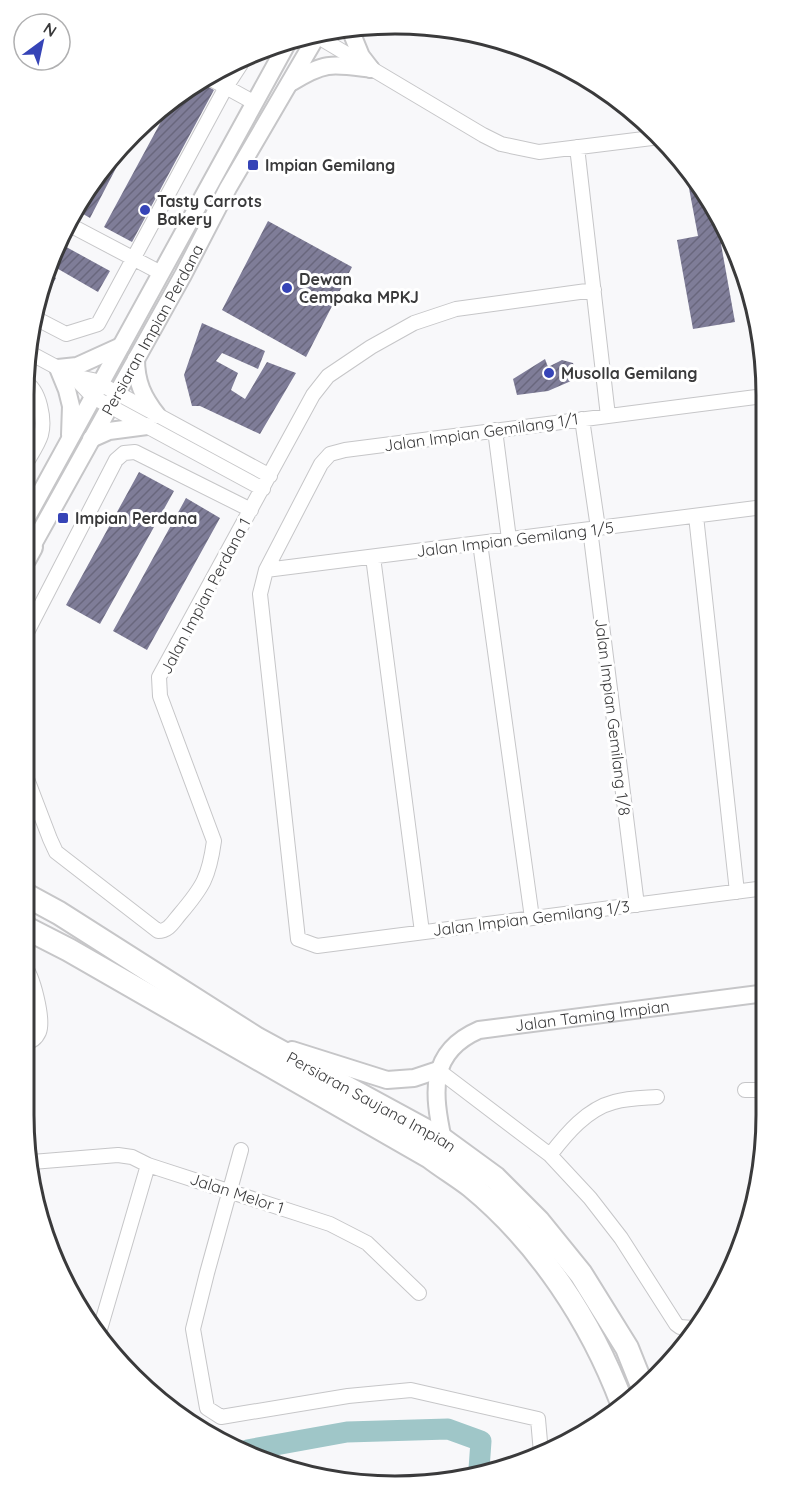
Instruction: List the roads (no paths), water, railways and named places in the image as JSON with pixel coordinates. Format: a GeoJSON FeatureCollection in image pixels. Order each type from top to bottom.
{"type":"FeatureCollection","features":[{"type":"Feature","properties":{"kind":"highway","name":"Persiaran Saujana Impian"},"geometry":{"type":"LineString","coordinates":[[34,905],[256,1039],[443,1140],[495,1178],[538,1221],[581,1274],[627,1348],[640,1380]]}},
{"type":"Feature","properties":{"kind":"highway","name":"Persiaran Saujana Impian"},"geometry":{"type":"LineString","coordinates":[[34,932],[430,1157],[471,1187],[511,1224],[547,1266],[578,1311],[611,1374],[620,1397]]}},
{"type":"Feature","properties":{"kind":"street"},"geometry":{"type":"LineString","coordinates":[[353,37],[361,56],[371,69]]}},
{"type":"Feature","properties":{"kind":"street"},"geometry":{"type":"LineString","coordinates":[[325,41],[501,144],[539,152],[649,138]]}},
{"type":"Feature","properties":{"kind":"street","name":"Persiaran Impian Perdana"},"geometry":{"type":"LineString","coordinates":[[34,542],[228,188],[312,44]]}},
{"type":"Feature","properties":{"kind":"street","name":"Persiaran Impian Perdana"},"geometry":{"type":"LineString","coordinates":[[34,505],[282,53]]}},
{"type":"Feature","properties":{"kind":"street"},"geometry":{"type":"LineString","coordinates":[[291,82],[322,66],[336,65],[371,69]]}},
{"type":"Feature","properties":{"kind":"street"},"geometry":{"type":"LineString","coordinates":[[42,322],[66,334],[98,324],[235,73]]}},
{"type":"Feature","properties":{"kind":"street"},"geometry":{"type":"LineString","coordinates":[[217,82],[255,103]]}},
{"type":"Feature","properties":{"kind":"street"},"geometry":{"type":"LineString","coordinates":[[577,147],[608,416]]}},
{"type":"Feature","properties":{"kind":"street"},"geometry":{"type":"LineString","coordinates":[[76,228],[161,273]]}},
{"type":"Feature","properties":{"kind":"street","name":"Jalan Impian Perdana 1"},"geometry":{"type":"LineString","coordinates":[[34,797],[57,852],[158,931],[168,928],[201,890],[211,864],[214,842],[160,696],[159,677],[312,395],[328,376],[414,323],[456,309],[594,290]]}},
{"type":"Feature","properties":{"kind":"street"},"geometry":{"type":"LineString","coordinates":[[65,372],[121,346]]}},
{"type":"Feature","properties":{"kind":"street"},"geometry":{"type":"LineString","coordinates":[[37,357],[152,420],[270,476]]}},
{"type":"Feature","properties":{"kind":"street"},"geometry":{"type":"LineString","coordinates":[[136,358],[136,374],[152,420],[263,489]]}},
{"type":"Feature","properties":{"kind":"street"},"geometry":{"type":"LineString","coordinates":[[65,372],[71,406],[70,439]]}},
{"type":"Feature","properties":{"kind":"street"},"geometry":{"type":"LineString","coordinates":[[34,392],[40,402],[41,435],[34,448]]}},
{"type":"Feature","properties":{"kind":"street","name":"Jalan Impian Gemilang 1/1"},"geometry":{"type":"LineString","coordinates":[[266,570],[321,464],[330,454],[345,450],[756,397]]}},
{"type":"Feature","properties":{"kind":"street","name":"Jalan Impian Gemilang 1/8"},"geometry":{"type":"LineString","coordinates":[[582,419],[637,905]]}},
{"type":"Feature","properties":{"kind":"street"},"geometry":{"type":"LineString","coordinates":[[91,439],[109,431],[152,420]]}},
{"type":"Feature","properties":{"kind":"street"},"geometry":{"type":"LineString","coordinates":[[495,430],[509,539]]}},
{"type":"Feature","properties":{"kind":"street"},"geometry":{"type":"LineString","coordinates":[[34,617],[116,460],[124,453],[135,452],[251,510]]}},
{"type":"Feature","properties":{"kind":"street","name":"Jalan Impian Gemilang 1/5"},"geometry":{"type":"LineString","coordinates":[[266,570],[756,508]]}},
{"type":"Feature","properties":{"kind":"street"},"geometry":{"type":"LineString","coordinates":[[696,516],[737,892]]}},
{"type":"Feature","properties":{"kind":"street"},"geometry":{"type":"LineString","coordinates":[[480,543],[532,918]]}},
{"type":"Feature","properties":{"kind":"street"},"geometry":{"type":"LineString","coordinates":[[373,557],[422,932]]}},
{"type":"Feature","properties":{"kind":"street","name":"Jalan Impian Gemilang 1/3"},"geometry":{"type":"LineString","coordinates":[[266,570],[260,594],[298,939],[317,946],[756,889]]}},
{"type":"Feature","properties":{"kind":"street","name":"Jalan Taming Impian"},"geometry":{"type":"LineString","coordinates":[[438,1070],[452,1048],[465,1036],[479,1030],[756,994]]}},
{"type":"Feature","properties":{"kind":"street"},"geometry":{"type":"LineString","coordinates":[[34,1001],[40,1028],[34,1040]]}},
{"type":"Feature","properties":{"kind":"street"},"geometry":{"type":"LineString","coordinates":[[256,1039],[387,1080],[414,1078],[438,1070]]}},
{"type":"Feature","properties":{"kind":"street"},"geometry":{"type":"LineString","coordinates":[[438,1070],[437,1089],[443,1140]]}},
{"type":"Feature","properties":{"kind":"street"},"geometry":{"type":"LineString","coordinates":[[438,1070],[550,1155],[590,1198],[621,1238],[676,1324],[687,1327]]}},
{"type":"Feature","properties":{"kind":"street"},"geometry":{"type":"LineString","coordinates":[[746,1090],[756,1090]]}},
{"type":"Feature","properties":{"kind":"street"},"geometry":{"type":"LineString","coordinates":[[550,1155],[567,1133],[597,1108],[616,1101],[657,1097]]}},
{"type":"Feature","properties":{"kind":"street"},"geometry":{"type":"LineString","coordinates":[[241,1150],[193,1329],[207,1407],[221,1417],[348,1396],[411,1390],[538,1419],[540,1445]]}},
{"type":"Feature","properties":{"kind":"street","name":"Jalan Melor 1"},"geometry":{"type":"LineString","coordinates":[[38,1162],[118,1155],[132,1157],[148,1165],[330,1224],[367,1244],[419,1293]]}},
{"type":"Feature","properties":{"kind":"street"},"geometry":{"type":"LineString","coordinates":[[102,1324],[148,1165]]}},
{"type":"Feature","properties":{"kind":"waterway"},"geometry":{"type":"LineString","coordinates":[[257,1448],[347,1432],[448,1429],[481,1441],[479,1466]]}},
{"type":"Feature","properties":{"kind":"place","name":"Impian Gemilang"},"geometry":{"type":"Point","coordinates":[253,165]}},
{"type":"Feature","properties":{"kind":"place","name":"Tasty Carrots Bakery"},"geometry":{"type":"Point","coordinates":[145,210]}},
{"type":"Feature","properties":{"kind":"place","name":"Dewan Cempaka MPKJ"},"geometry":{"type":"Point","coordinates":[287,288]}},
{"type":"Feature","properties":{"kind":"place","name":"Musolla Gemilang"},"geometry":{"type":"Point","coordinates":[549,373]}},
{"type":"Feature","properties":{"kind":"place","name":"Impian Perdana"},"geometry":{"type":"Point","coordinates":[63,518]}}]}
